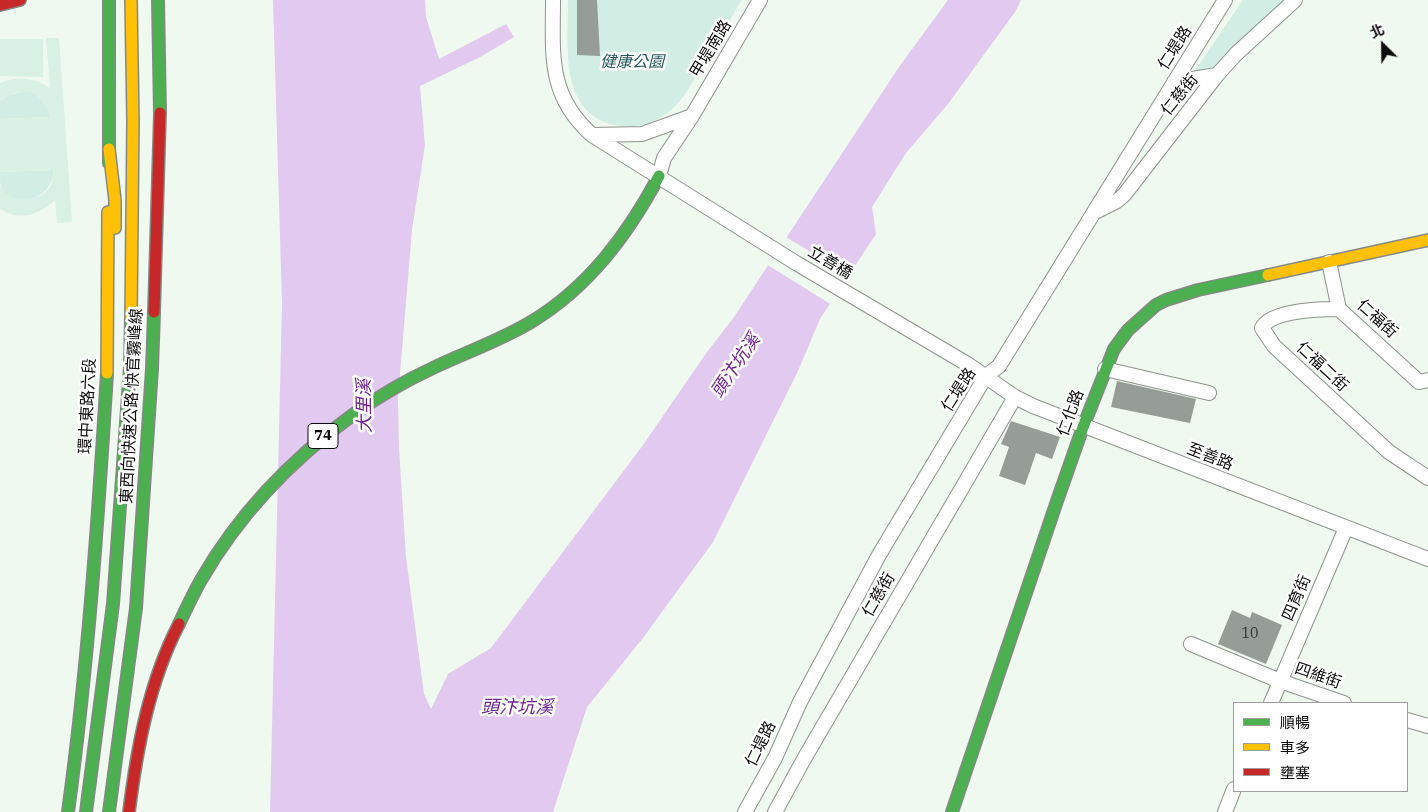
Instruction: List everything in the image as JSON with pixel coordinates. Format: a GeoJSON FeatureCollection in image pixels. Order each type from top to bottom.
{"type":"FeatureCollection","features":[{"type":"Feature","properties":{"kind":"main road"},"geometry":{"type":"LineString","coordinates":[[0,5],[20,0]]}},
{"type":"Feature","properties":{"kind":"main road","name":"環中東路六段"},"geometry":{"type":"LineString","coordinates":[[68,812],[82,692],[100,493],[106,365],[109,0]]}},
{"type":"Feature","properties":{"kind":"main road","name":"東西向快速公路 快官霧峰線"},"geometry":{"type":"LineString","coordinates":[[86,812],[113,604],[130,367],[133,130],[131,0]]}},
{"type":"Feature","properties":{"kind":"main road"},"geometry":{"type":"LineString","coordinates":[[99,812],[122,605],[136,366],[137,0]]}},
{"type":"Feature","properties":{"kind":"main road","name":"東西向快速公路 快官霧峰線"},"geometry":{"type":"LineString","coordinates":[[109,812],[136,608],[152,369],[160,121],[158,0]]}},
{"type":"Feature","properties":{"kind":"main road"},"geometry":{"type":"LineString","coordinates":[[76,812],[94,693],[103,600],[115,366],[115,200],[109,149]]}},
{"type":"Feature","properties":{"kind":"main road","name":"74"},"geometry":{"type":"LineString","coordinates":[[129,812],[139,742],[147,710],[168,650],[187,606],[205,572],[253,505],[292,464],[353,413],[407,381],[531,322],[572,294],[590,278],[606,258],[628,228],[659,176]]}},
{"type":"Feature","properties":{"kind":"main road","name":"仁化路"},"geometry":{"type":"LineString","coordinates":[[952,812],[1083,427],[1114,349],[1128,330],[1156,305],[1198,290],[1428,240]]}},
{"type":"Feature","properties":{"kind":"street"},"geometry":{"type":"LineString","coordinates":[[553,0],[553,64],[558,86],[571,112],[592,135],[659,176]]}},
{"type":"Feature","properties":{"kind":"street","name":"甲堤南路"},"geometry":{"type":"LineString","coordinates":[[659,176],[664,158],[692,116],[760,0]]}},
{"type":"Feature","properties":{"kind":"street","name":"仁堤路"},"geometry":{"type":"LineString","coordinates":[[745,812],[775,758],[800,702],[879,555],[986,376],[999,366],[1225,0]]}},
{"type":"Feature","properties":{"kind":"street","name":"仁慈街"},"geometry":{"type":"LineString","coordinates":[[1095,212],[1117,201],[1124,195],[1236,54],[1294,0]]}},
{"type":"Feature","properties":{"kind":"street"},"geometry":{"type":"LineString","coordinates":[[1174,82],[1217,76]]}},
{"type":"Feature","properties":{"kind":"street"},"geometry":{"type":"LineString","coordinates":[[592,135],[642,134],[692,116]]}},
{"type":"Feature","properties":{"kind":"street","name":"立善橋"},"geometry":{"type":"LineString","coordinates":[[659,176],[796,263],[986,376]]}},
{"type":"Feature","properties":{"kind":"street","name":"仁福街"},"geometry":{"type":"LineString","coordinates":[[1329,262],[1339,308],[1419,382],[1428,380]]}},
{"type":"Feature","properties":{"kind":"street","name":"仁福二街"},"geometry":{"type":"LineString","coordinates":[[1339,308],[1309,310],[1278,317],[1265,322],[1262,328],[1274,346],[1389,452],[1428,478]]}},
{"type":"Feature","properties":{"kind":"street"},"geometry":{"type":"LineString","coordinates":[[1105,369],[1209,393]]}},
{"type":"Feature","properties":{"kind":"street","name":"至善路"},"geometry":{"type":"LineString","coordinates":[[986,376],[1015,397],[1083,427],[1428,559]]}},
{"type":"Feature","properties":{"kind":"street","name":"仁慈街"},"geometry":{"type":"LineString","coordinates":[[775,812],[1015,397]]}},
{"type":"Feature","properties":{"kind":"street","name":"四育街"},"geometry":{"type":"LineString","coordinates":[[1270,702],[1346,528]]}},
{"type":"Feature","properties":{"kind":"street"},"geometry":{"type":"LineString","coordinates":[[1191,644],[1280,681]]}},
{"type":"Feature","properties":{"kind":"street","name":"四維街"},"geometry":{"type":"LineString","coordinates":[[1280,681],[1341,702]]}},
{"type":"Feature","properties":{"kind":"street"},"geometry":{"type":"LineString","coordinates":[[1408,720],[1428,726]]}},
{"type":"Feature","properties":{"kind":"street"},"geometry":{"type":"LineString","coordinates":[[1225,812],[1233,792]]}},
{"type":"Feature","properties":{"kind":"green space","name":"健康公園"},"geometry":{"type":"Polygon","coordinates":[[[568,0],[742,0],[677,105],[655,120],[627,127],[600,120],[586,109],[576,94],[568,58],[568,0]]]}},
{"type":"Feature","properties":{"kind":"green space"},"geometry":{"type":"Polygon","coordinates":[[[1243,0],[1287,0],[1242,39],[1221,63],[1196,73],[1194,72],[1243,0]]]}},
{"type":"Feature","properties":{"kind":"green space"},"geometry":{"type":"Polygon","coordinates":[[[46,38],[59,38],[72,222],[57,223],[55,200],[42,210],[29,215],[15,215],[0,209],[0,187],[7,194],[16,198],[34,198],[43,194],[53,180],[53,170],[0,172],[0,119],[51,117],[42,100],[28,92],[14,93],[0,101],[0,83],[13,79],[32,80],[50,88],[46,38]]]}},
{"type":"Feature","properties":{"kind":"green space"},"geometry":{"type":"Polygon","coordinates":[[[0,39],[43,39],[43,77],[0,76],[0,39]]]}},
{"type":"Feature","properties":{"kind":"green space"},"geometry":{"type":"Polygon","coordinates":[[[24,91],[38,96],[47,107],[51,117],[0,119],[0,101],[9,95],[24,91]]]}},
{"type":"Feature","properties":{"kind":"green space"},"geometry":{"type":"Polygon","coordinates":[[[53,170],[52,180],[48,188],[41,195],[32,199],[14,200],[6,196],[1,188],[0,172],[53,170]]]}},
{"type":"Feature","properties":{"kind":"water"},"geometry":{"type":"Polygon","coordinates":[[[273,0],[425,0],[426,17],[439,59],[506,24],[514,37],[480,57],[420,86],[425,145],[412,230],[398,398],[399,449],[406,557],[424,694],[431,709],[448,674],[491,648],[643,445],[707,352],[734,317],[899,67],[948,0],[1021,0],[1015,12],[948,104],[906,153],[872,207],[876,234],[820,319],[798,371],[713,542],[643,638],[587,707],[553,812],[270,812],[282,304],[273,0]]]}},
{"type":"Feature","properties":{"kind":"pier"},"geometry":{"type":"Polygon","coordinates":[[[784,236],[851,276],[832,305],[766,264],[784,236]]]}},
{"type":"Feature","properties":{"kind":"building"},"geometry":{"type":"Polygon","coordinates":[[[577,0],[597,0],[600,56],[577,55],[577,0]]]}},
{"type":"Feature","properties":{"kind":"building"},"geometry":{"type":"Polygon","coordinates":[[[1117,381],[1196,399],[1190,423],[1111,407],[1117,381]]]}},
{"type":"Feature","properties":{"kind":"building"},"geometry":{"type":"Polygon","coordinates":[[[1011,421],[1060,437],[1052,459],[1036,453],[1025,485],[999,476],[1009,447],[1001,444],[1011,421]]]}},
{"type":"Feature","properties":{"kind":"building"},"geometry":{"type":"Polygon","coordinates":[[[1232,610],[1250,618],[1252,612],[1282,625],[1266,664],[1218,644],[1232,610]]]}},
{"type":"Feature","properties":{"kind":"traffic: fast"},"geometry":{"type":"LineString","coordinates":[[109,0],[109,163]]}},
{"type":"Feature","properties":{"kind":"traffic: fast"},"geometry":{"type":"LineString","coordinates":[[158,0],[160,113]]}},
{"type":"Feature","properties":{"kind":"traffic: fast"},"geometry":{"type":"LineString","coordinates":[[179,624],[201,580],[232,532],[289,468],[331,431],[383,395],[425,372],[508,335],[552,308],[571,293],[605,258],[634,218],[659,176]]}},
{"type":"Feature","properties":{"kind":"traffic: fast"},"geometry":{"type":"LineString","coordinates":[[952,812],[1057,501],[1083,427],[1114,349],[1128,330],[1156,305],[1166,300],[1198,290],[1268,275]]}},
{"type":"Feature","properties":{"kind":"traffic: fast"},"geometry":{"type":"LineString","coordinates":[[109,812],[136,608],[154,312]]}},
{"type":"Feature","properties":{"kind":"traffic: fast"},"geometry":{"type":"LineString","coordinates":[[86,812],[113,604],[130,367],[131,317]]}},
{"type":"Feature","properties":{"kind":"traffic: fast"},"geometry":{"type":"LineString","coordinates":[[68,812],[87,648],[107,373]]}},
{"type":"Feature","properties":{"kind":"traffic: slow"},"geometry":{"type":"LineString","coordinates":[[131,0],[133,121],[131,317]]}},
{"type":"Feature","properties":{"kind":"traffic: slow"},"geometry":{"type":"LineString","coordinates":[[109,149],[115,200],[115,228]]}},
{"type":"Feature","properties":{"kind":"traffic: slow"},"geometry":{"type":"LineString","coordinates":[[107,373],[108,212]]}},
{"type":"Feature","properties":{"kind":"traffic: slow"},"geometry":{"type":"LineString","coordinates":[[1268,275],[1428,240]]}},
{"type":"Feature","properties":{"kind":"traffic: jam"},"geometry":{"type":"LineString","coordinates":[[0,5],[20,0]]}},
{"type":"Feature","properties":{"kind":"traffic: jam"},"geometry":{"type":"LineString","coordinates":[[154,312],[160,113]]}},
{"type":"Feature","properties":{"kind":"traffic: jam"},"geometry":{"type":"LineString","coordinates":[[129,812],[140,740],[152,692],[179,624]]}},
{"type":"Feature","properties":{"kind":"water label","name":"頭汴坑溪"},"geometry":{"type":"Point","coordinates":[736,366]}},
{"type":"Feature","properties":{"kind":"water label","name":"大里溪"},"geometry":{"type":"Point","coordinates":[365,406]}},
{"type":"Feature","properties":{"kind":"water label","name":"頭汴坑溪"},"geometry":{"type":"Point","coordinates":[517,708]}}]}
